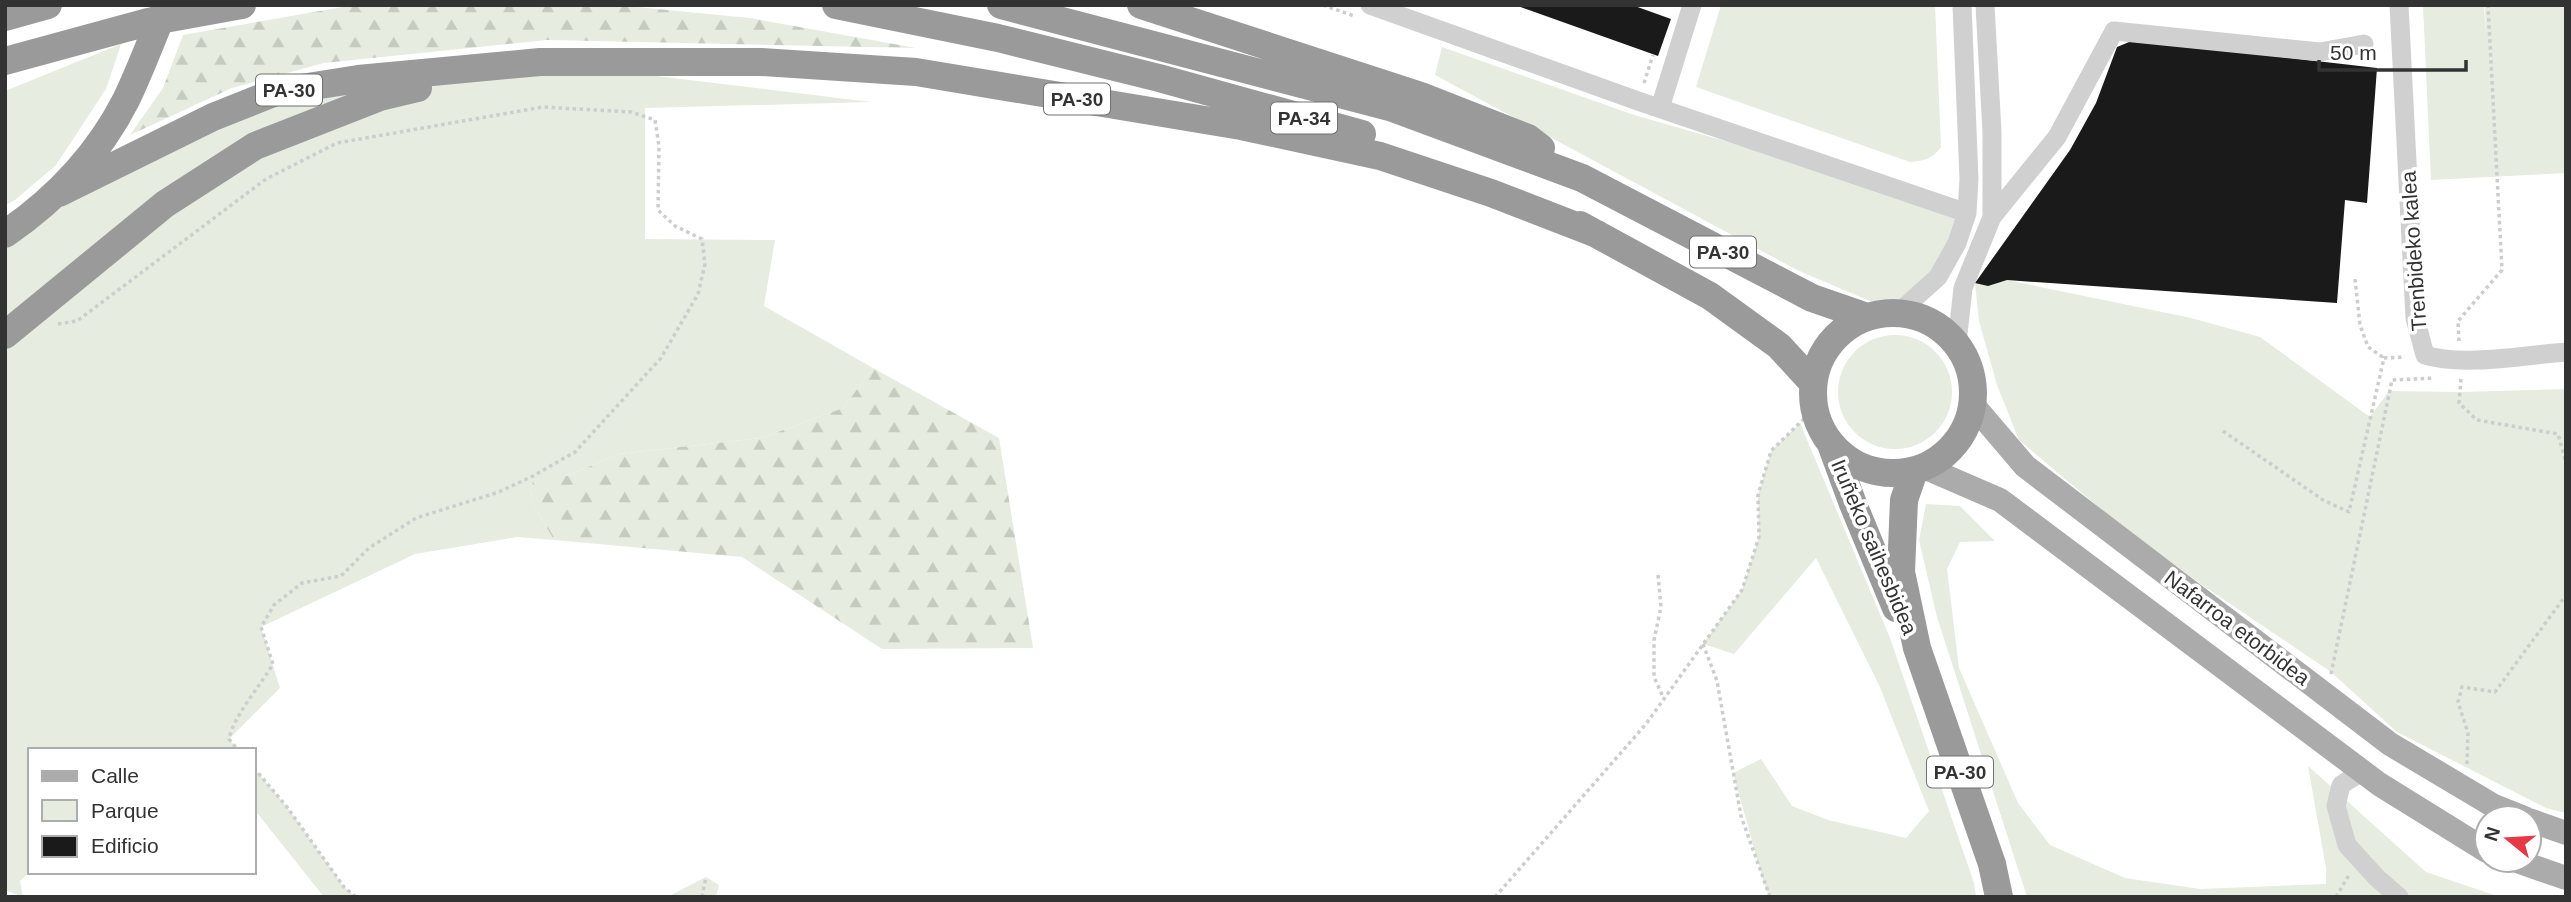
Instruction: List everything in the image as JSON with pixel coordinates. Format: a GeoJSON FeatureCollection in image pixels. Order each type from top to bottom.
{"type":"FeatureCollection","features":[{"type":"Feature","properties":{"kind":"highway"},"geometry":{"type":"LineString","coordinates":[[5,17],[48,5]]}},
{"type":"Feature","properties":{"kind":"highway","name":"PA-30"},"geometry":{"type":"LineString","coordinates":[[5,234],[59,192],[88,160],[126,100],[166,5]]}},
{"type":"Feature","properties":{"kind":"highway"},"geometry":{"type":"LineString","coordinates":[[5,61],[148,22],[242,5]]}},
{"type":"Feature","properties":{"kind":"highway","name":"PA-34"},"geometry":{"type":"LineString","coordinates":[[836,5],[1038,48],[1370,136],[1494,178],[1597,234]]}},
{"type":"Feature","properties":{"kind":"highway","name":"PA-34"},"geometry":{"type":"LineString","coordinates":[[1001,5],[1393,108],[1582,178]]}},
{"type":"Feature","properties":{"kind":"highway","name":"PA-30"},"geometry":{"type":"LineString","coordinates":[[1141,5],[1421,96],[1528,138],[1582,178],[1812,298],[1867,317]]}},
{"type":"Feature","properties":{"kind":"highway"},"geometry":{"type":"LineString","coordinates":[[5,335],[166,204],[255,146],[380,97],[540,62]]}},
{"type":"Feature","properties":{"kind":"highway","name":"PA-30"},"geometry":{"type":"LineString","coordinates":[[59,192],[213,117],[276,92],[358,79],[540,62],[761,62],[916,72],[1241,126],[1380,156],[1491,192],[1597,234],[1710,296],[1779,346],[1814,396]]}},
{"type":"Feature","properties":{"kind":"highway","name":"PA-30"},"geometry":{"type":"LineString","coordinates":[[1898,313],[1920,317],[1941,328],[1957,343],[1968,362],[1974,383],[1973,405],[1965,431],[1949,453],[1920,469],[1889,475],[1870,471],[1850,462],[1832,447],[1820,428],[1814,396],[1819,361],[1831,342],[1847,327],[1867,317],[1898,313]]}},
{"type":"Feature","properties":{"kind":"highway","name":"Iruñeko saihesbidea"},"geometry":{"type":"LineString","coordinates":[[1832,447],[1899,615],[1917,648]]}},
{"type":"Feature","properties":{"kind":"highway","name":"Iruñeko saihesbidea"},"geometry":{"type":"LineString","coordinates":[[1920,469],[1904,500],[1901,572],[1917,648],[1992,863],[1999,897]]}},
{"type":"Feature","properties":{"kind":"main road","name":"Nafarroa etorbidea"},"geometry":{"type":"LineString","coordinates":[[1973,405],[2025,466],[2390,744],[2489,804]]}},
{"type":"Feature","properties":{"kind":"main road","name":"Nafarroa etorbidea"},"geometry":{"type":"LineString","coordinates":[[1920,469],[2000,500],[2363,771],[2473,842]]}},
{"type":"Feature","properties":{"kind":"main road","name":"Nafarroa etorbidea"},"geometry":{"type":"LineString","coordinates":[[2543,825],[2566,833]]}},
{"type":"Feature","properties":{"kind":"main road"},"geometry":{"type":"LineString","coordinates":[[2543,870],[2566,878]]}},
{"type":"Feature","properties":{"kind":"street"},"geometry":{"type":"LineString","coordinates":[[1370,5],[1967,213]]}},
{"type":"Feature","properties":{"kind":"street"},"geometry":{"type":"LineString","coordinates":[[1660,108],[1692,5]]}},
{"type":"Feature","properties":{"kind":"street"},"geometry":{"type":"LineString","coordinates":[[1898,313],[1938,277],[1957,243],[1967,213],[1969,179],[1962,5]]}},
{"type":"Feature","properties":{"kind":"street"},"geometry":{"type":"LineString","coordinates":[[1985,5],[1992,132],[1992,216]]}},
{"type":"Feature","properties":{"kind":"street","name":"Trenbideko kalea"},"geometry":{"type":"LineString","coordinates":[[2399,5],[2415,318],[2425,355],[2441,360],[2460,360],[2566,352]]}},
{"type":"Feature","properties":{"kind":"street"},"geometry":{"type":"LineString","coordinates":[[1957,343],[1963,288],[1992,216],[2057,136],[2114,31],[2320,52],[2364,44]]}},
{"type":"Feature","properties":{"kind":"street"},"geometry":{"type":"LineString","coordinates":[[2363,771],[2341,785],[2336,806],[2347,845],[2399,897]]}},
{"type":"Feature","properties":{"kind":"path"},"geometry":{"type":"LineString","coordinates":[[2488,5],[2501,270],[2458,321],[2459,403],[2477,420],[2558,434],[2566,463]]}},
{"type":"Feature","properties":{"kind":"path"},"geometry":{"type":"LineString","coordinates":[[1641,92],[1653,55]]}},
{"type":"Feature","properties":{"kind":"path"},"geometry":{"type":"LineString","coordinates":[[30,315],[54,324],[77,321],[266,179],[337,142],[544,107],[631,112],[656,120],[659,146],[658,211],[675,226],[702,239],[705,264],[698,294],[661,358],[575,452],[499,492],[416,518],[369,548],[341,576],[302,583],[274,605],[261,627],[273,664],[232,726],[229,739],[236,748]]}},
{"type":"Feature","properties":{"kind":"path"},"geometry":{"type":"LineString","coordinates":[[2355,279],[2360,325],[2368,347],[2384,358],[2425,355]]}},
{"type":"Feature","properties":{"kind":"path"},"geometry":{"type":"LineString","coordinates":[[2223,431],[2323,500],[2349,512],[2384,358]]}},
{"type":"Feature","properties":{"kind":"path"},"geometry":{"type":"LineString","coordinates":[[2330,679],[2392,380],[2433,378]]}},
{"type":"Feature","properties":{"kind":"path"},"geometry":{"type":"LineString","coordinates":[[1495,897],[1646,724],[1742,590],[1759,537],[1758,495],[1771,451],[1814,396]]}},
{"type":"Feature","properties":{"kind":"path"},"geometry":{"type":"LineString","coordinates":[[1658,575],[1661,607],[1654,640],[1654,677],[1664,699]]}},
{"type":"Feature","properties":{"kind":"path"},"geometry":{"type":"LineString","coordinates":[[2466,767],[2468,733],[2458,702],[2462,687],[2495,692],[2566,595]]}},
{"type":"Feature","properties":{"kind":"path"},"geometry":{"type":"LineString","coordinates":[[1703,644],[1717,681],[1741,816],[1770,897]]}},
{"type":"Feature","properties":{"kind":"path"},"geometry":{"type":"LineString","coordinates":[[256,770],[287,807],[344,887],[356,897]]}},
{"type":"Feature","properties":{"kind":"path"},"geometry":{"type":"LineString","coordinates":[[2336,897],[2359,858]]}},
{"type":"Feature","properties":{"kind":"path"},"geometry":{"type":"LineString","coordinates":[[702,897],[706,877]]}},
{"type":"Feature","properties":{"kind":"green space"},"geometry":{"type":"Polygon","coordinates":[[[354,5],[616,5],[750,18],[916,48],[547,40],[324,63],[232,88],[130,135],[163,88],[183,35],[354,5]]]}},
{"type":"Feature","properties":{"kind":"green space"},"geometry":{"type":"Polygon","coordinates":[[[1721,5],[1935,5],[1941,147],[1927,159],[1910,162],[1696,87],[1721,5]]]}},
{"type":"Feature","properties":{"kind":"green space"},"geometry":{"type":"Polygon","coordinates":[[[2423,5],[2484,5],[2486,36],[2485,5],[2566,5],[2566,173],[2431,180],[2423,5]]]}},
{"type":"Feature","properties":{"kind":"green space"},"geometry":{"type":"Polygon","coordinates":[[[121,44],[106,89],[56,165],[15,200],[5,205],[5,91],[121,44]]]}},
{"type":"Feature","properties":{"kind":"green space"},"geometry":{"type":"Polygon","coordinates":[[[1442,47],[1634,115],[1911,194],[1967,213],[1957,243],[1898,313],[1797,270],[1435,75],[1442,47]]]}},
{"type":"Feature","properties":{"kind":"green space"},"geometry":{"type":"Polygon","coordinates":[[[540,62],[871,102],[645,108],[645,239],[775,240],[764,306],[873,368],[843,408],[761,438],[619,454],[567,476],[533,476],[531,501],[554,540],[517,537],[415,554],[261,627],[280,688],[229,739],[236,748],[28,748],[28,874],[20,881],[23,897],[5,890],[5,233],[276,92],[540,62]]]}},
{"type":"Feature","properties":{"kind":"green space"},"geometry":{"type":"Polygon","coordinates":[[[2007,280],[2191,318],[2260,337],[2370,417],[2389,391],[2566,389],[2566,813],[2546,808],[2543,804],[2538,804],[2397,732],[2331,672],[2201,584],[2114,520],[2019,440],[1997,385],[1979,321],[1975,283],[2007,280]]]}},
{"type":"Feature","properties":{"kind":"green space"},"geometry":{"type":"Polygon","coordinates":[[[1895,335],[1917,339],[1935,352],[1948,370],[1952,392],[1948,414],[1935,432],[1917,445],[1895,449],[1873,445],[1855,432],[1842,414],[1838,392],[1842,370],[1855,352],[1873,339],[1895,335]]]}},
{"type":"Feature","properties":{"kind":"green space"},"geometry":{"type":"Polygon","coordinates":[[[873,368],[999,438],[1033,648],[882,649],[742,557],[554,540],[531,501],[533,476],[567,476],[619,454],[761,438],[843,408],[873,368]]]}},
{"type":"Feature","properties":{"kind":"green space"},"geometry":{"type":"Polygon","coordinates":[[[1800,423],[1890,638],[1974,883],[1976,897],[1769,897],[1733,773],[1761,759],[1792,806],[1828,820],[1906,838],[1929,811],[1879,685],[1816,558],[1734,654],[1703,644],[1742,590],[1759,537],[1758,495],[1771,451],[1800,423]]]}},
{"type":"Feature","properties":{"kind":"green space"},"geometry":{"type":"Polygon","coordinates":[[[1926,504],[1960,506],[1995,541],[1960,542],[1947,569],[1959,668],[2018,803],[2050,845],[2125,878],[2200,889],[2326,884],[2326,868],[2308,766],[2426,872],[2500,897],[2027,897],[1937,617],[1919,540],[1926,504]]]}},
{"type":"Feature","properties":{"kind":"green space"},"geometry":{"type":"Polygon","coordinates":[[[256,770],[287,807],[344,887],[356,897],[324,897],[256,812],[256,770]]]}},
{"type":"Feature","properties":{"kind":"green space"},"geometry":{"type":"Polygon","coordinates":[[[706,877],[719,885],[716,897],[667,897],[706,877]]]}},
{"type":"Feature","properties":{"kind":"building"},"geometry":{"type":"Polygon","coordinates":[[[1515,5],[1632,5],[1671,19],[1658,56],[1515,5]]]}},
{"type":"Feature","properties":{"kind":"building"},"geometry":{"type":"Polygon","coordinates":[[[2134,40],[2377,68],[2367,203],[2345,200],[2337,303],[2007,280],[1988,286],[1975,283],[2070,150],[2096,103],[2117,47],[2134,40]]]}}]}
